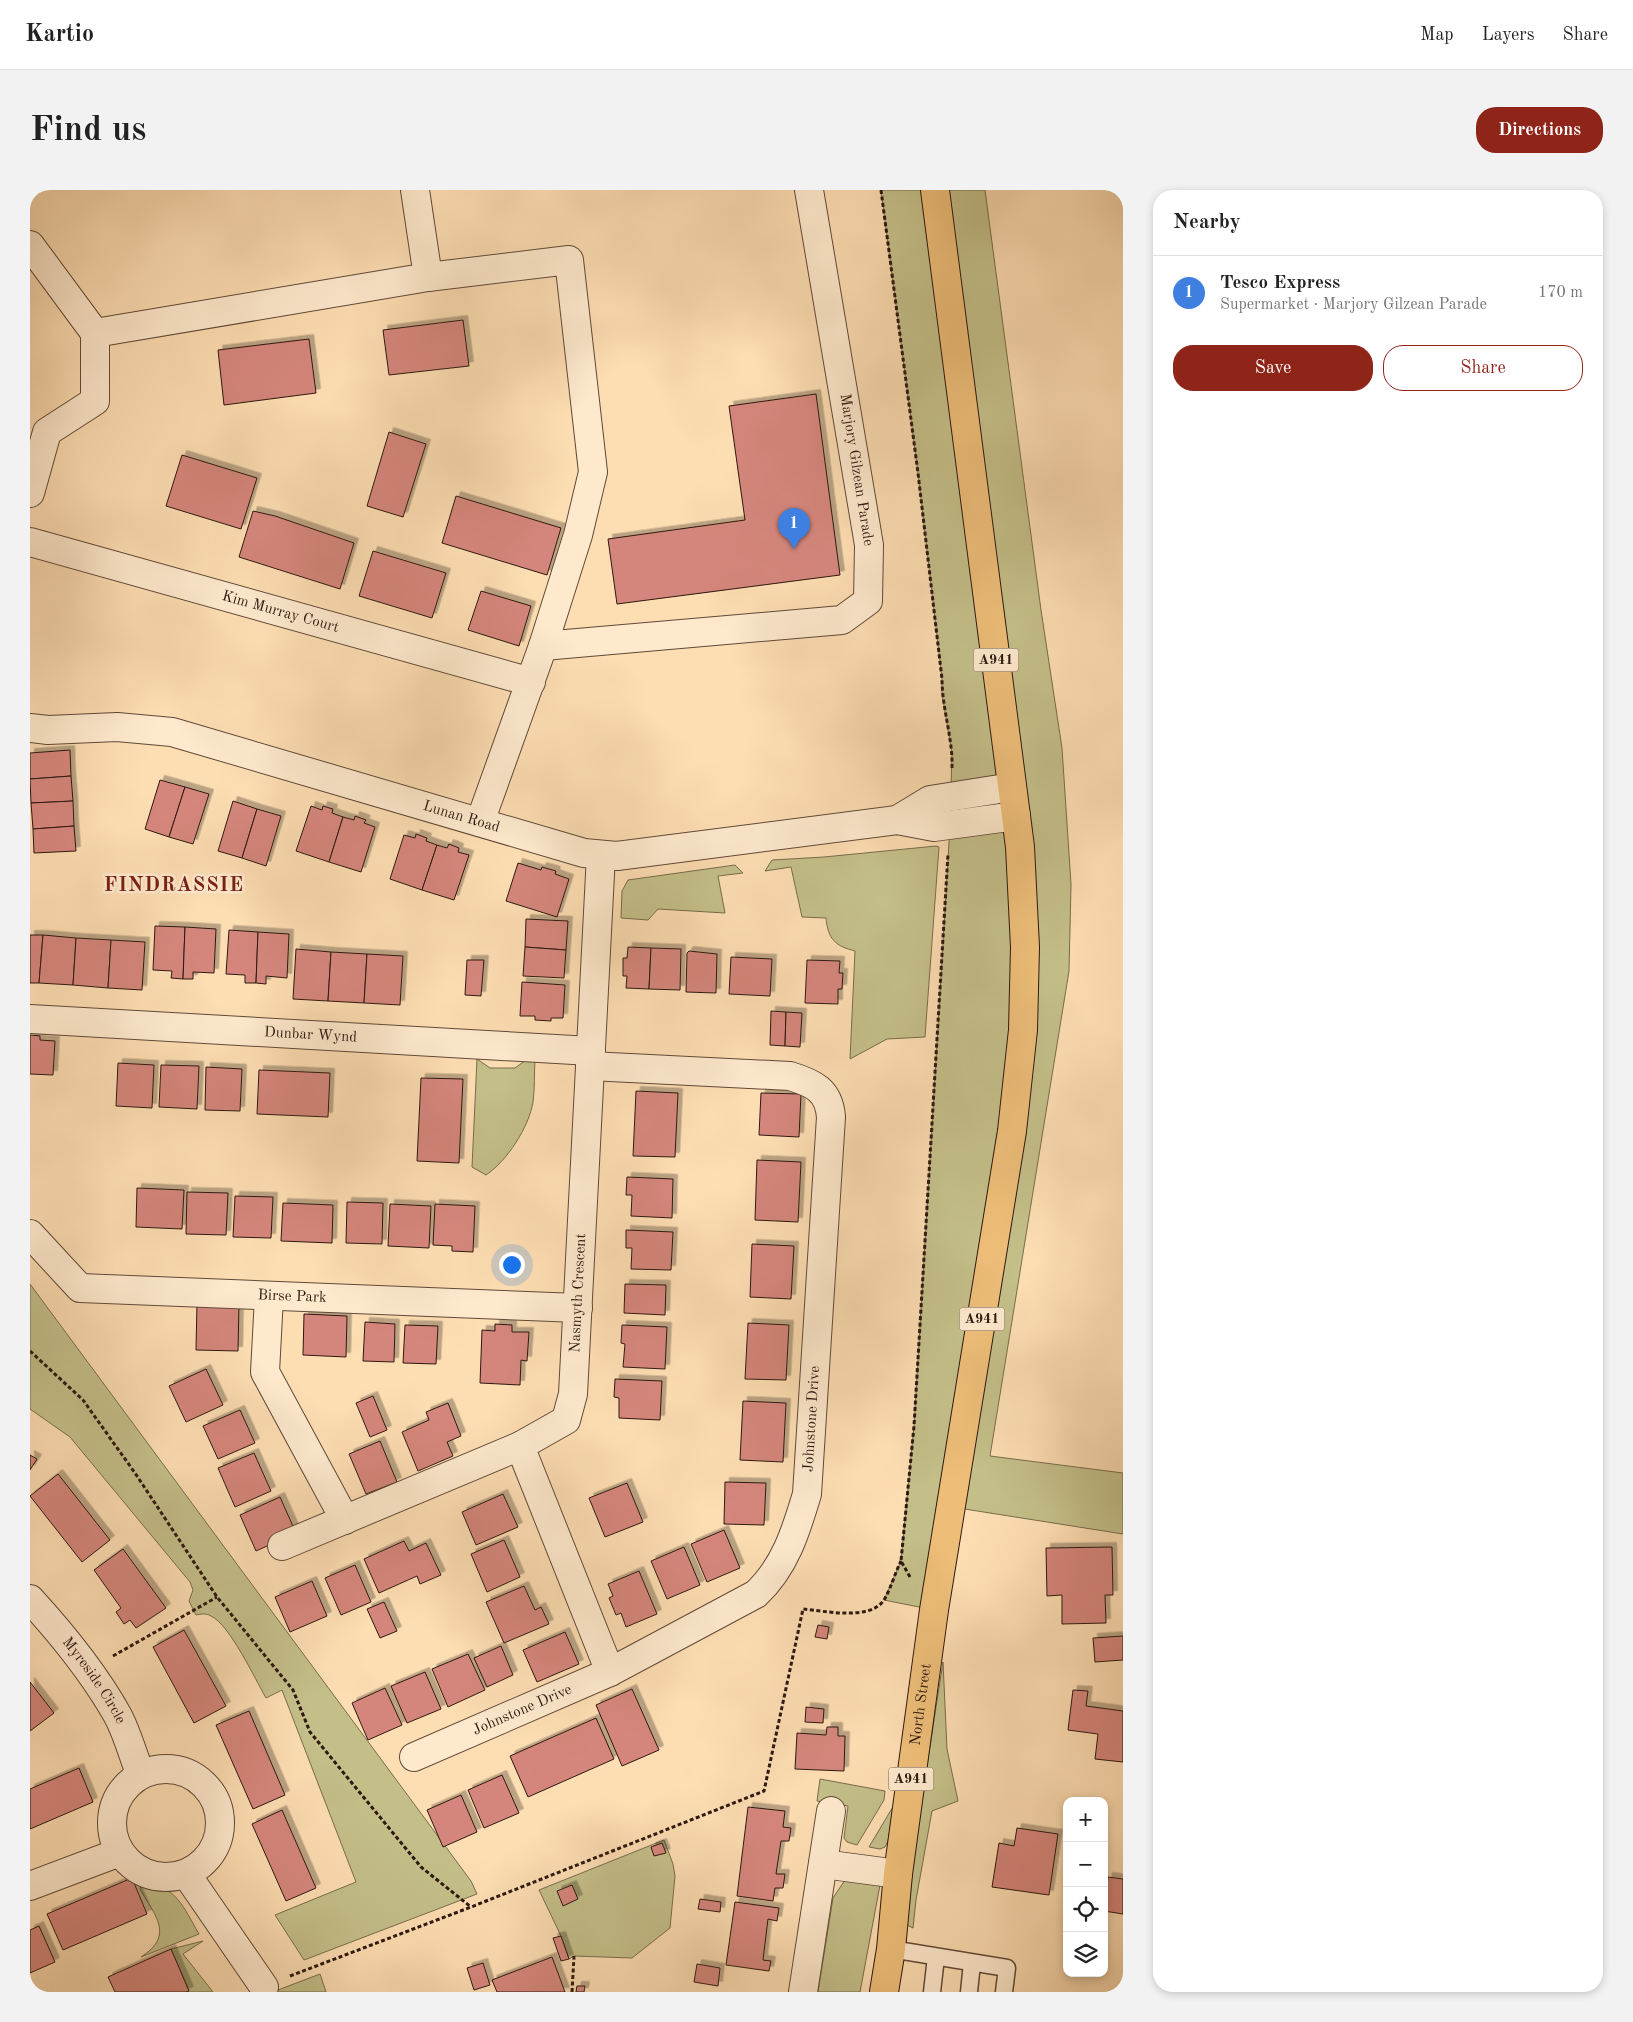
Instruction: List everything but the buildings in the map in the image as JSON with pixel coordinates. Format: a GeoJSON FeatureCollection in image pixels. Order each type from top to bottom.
{"type":"FeatureCollection","features":[{"type":"Feature","properties":{"kind":"main road","name":"A941"},"geometry":{"type":"LineString","coordinates":[[935,190],[1016,816]]}},
{"type":"Feature","properties":{"kind":"main road","name":"North Street"},"geometry":{"type":"LineString","coordinates":[[884,1992],[934,1610],[1012,1131],[1023,1030],[1024,947],[1020,847],[1016,816]]}},
{"type":"Feature","properties":{"kind":"street"},"geometry":{"type":"LineString","coordinates":[[415,190],[428,278]]}},
{"type":"Feature","properties":{"kind":"street","name":"Marjory Gilzean Parade"},"geometry":{"type":"LineString","coordinates":[[543,646],[842,620],[868,601],[869,545],[809,190]]}},
{"type":"Feature","properties":{"kind":"street"},"geometry":{"type":"LineString","coordinates":[[30,245],[95,333],[95,401],[47,432],[30,493]]}},
{"type":"Feature","properties":{"kind":"street"},"geometry":{"type":"LineString","coordinates":[[95,333],[428,278],[569,260],[593,472],[578,535],[532,682],[480,822]]}},
{"type":"Feature","properties":{"kind":"street","name":"Kim Murray Court"},"geometry":{"type":"LineString","coordinates":[[30,542],[532,682]]}},
{"type":"Feature","properties":{"kind":"street","name":"Lunan Road"},"geometry":{"type":"LineString","coordinates":[[30,728],[48,730],[117,727],[172,732],[584,853],[601,855],[617,856],[897,820]]}},
{"type":"Feature","properties":{"kind":"street"},"geometry":{"type":"LineString","coordinates":[[897,820],[930,800],[1012,786]]}},
{"type":"Feature","properties":{"kind":"street"},"geometry":{"type":"LineString","coordinates":[[897,820],[934,827],[1016,816]]}},
{"type":"Feature","properties":{"kind":"street","name":"Nasmyth Crescent"},"geometry":{"type":"LineString","coordinates":[[282,1546],[520,1446],[566,1420],[573,1394],[601,855]]}},
{"type":"Feature","properties":{"kind":"street","name":"Dunbar Wynd"},"geometry":{"type":"LineString","coordinates":[[30,1019],[590,1059]]}},
{"type":"Feature","properties":{"kind":"street","name":"Johnstone Drive"},"geometry":{"type":"LineString","coordinates":[[414,1757],[610,1672],[756,1594],[774,1575],[797,1530],[807,1494],[831,1117],[828,1099],[822,1091],[807,1082],[790,1076],[590,1059]]}},
{"type":"Feature","properties":{"kind":"street","name":"Birse Park"},"geometry":{"type":"LineString","coordinates":[[30,1234],[80,1288],[578,1308]]}},
{"type":"Feature","properties":{"kind":"street"},"geometry":{"type":"LineString","coordinates":[[269,1296],[265,1372],[345,1520]]}},
{"type":"Feature","properties":{"kind":"street"},"geometry":{"type":"LineString","coordinates":[[520,1446],[610,1672]]}},
{"type":"Feature","properties":{"kind":"street","name":"Myreside Circle"},"geometry":{"type":"LineString","coordinates":[[30,1599],[63,1636],[89,1670],[118,1717],[140,1773]]}},
{"type":"Feature","properties":{"kind":"street"},"geometry":{"type":"LineString","coordinates":[[160,1769],[180,1770],[198,1778],[214,1795],[221,1816],[220,1836],[211,1854],[187,1875],[153,1876],[135,1868],[120,1852],[112,1832],[115,1805],[126,1786],[140,1773],[160,1769]]}},
{"type":"Feature","properties":{"kind":"street"},"geometry":{"type":"LineString","coordinates":[[803,1992],[831,1811]]}},
{"type":"Feature","properties":{"kind":"street"},"geometry":{"type":"LineString","coordinates":[[30,1886],[120,1852]]}},
{"type":"Feature","properties":{"kind":"street"},"geometry":{"type":"LineString","coordinates":[[823,1864],[898,1874]]}},
{"type":"Feature","properties":{"kind":"street"},"geometry":{"type":"LineString","coordinates":[[187,1875],[264,1986]]}},
{"type":"Feature","properties":{"kind":"lane"},"geometry":{"type":"LineString","coordinates":[[891,1949],[1007,1968],[1004,1992]]}},
{"type":"Feature","properties":{"kind":"lane"},"geometry":{"type":"LineString","coordinates":[[932,1992],[936,1957]]}},
{"type":"Feature","properties":{"kind":"lane"},"geometry":{"type":"LineString","coordinates":[[969,1992],[972,1963]]}},
{"type":"Feature","properties":{"kind":"path"},"geometry":{"type":"LineString","coordinates":[[881,190],[918,473],[942,679],[942,694],[952,753],[951,797]]}},
{"type":"Feature","properties":{"kind":"path"},"geometry":{"type":"LineString","coordinates":[[264,1986],[471,1907],[764,1791],[803,1609],[861,1613],[875,1609],[884,1600],[901,1561],[914,1426],[950,826]]}},
{"type":"Feature","properties":{"kind":"path"},"geometry":{"type":"LineString","coordinates":[[30,1351],[83,1400],[135,1473],[216,1597],[293,1690],[310,1732],[421,1867],[471,1907]]}},
{"type":"Feature","properties":{"kind":"path"},"geometry":{"type":"LineString","coordinates":[[901,1561],[914,1584]]}},
{"type":"Feature","properties":{"kind":"path"},"geometry":{"type":"LineString","coordinates":[[89,1670],[216,1597]]}},
{"type":"Feature","properties":{"kind":"path"},"geometry":{"type":"LineString","coordinates":[[572,1992],[574,1956]]}},
{"type":"Feature","properties":{"kind":"shaded area"},"geometry":{"type":"Polygon","coordinates":[[[881,190],[985,190],[1041,610],[1062,748],[1071,884],[1069,971],[990,1456],[1123,1473],[1123,1534],[952,1507],[934,1610],[884,1600],[901,1561],[914,1426],[950,826],[952,753],[942,694],[942,679],[918,473],[881,190]]]}},
{"type":"Feature","properties":{"kind":"shaded area"},"geometry":{"type":"Polygon","coordinates":[[[939,847],[925,1037],[887,1039],[850,1059],[855,951],[842,947],[834,940],[829,931],[826,918],[802,917],[791,867],[765,871],[772,860],[939,847]]]}},
{"type":"Feature","properties":{"kind":"shaded area"},"geometry":{"type":"Polygon","coordinates":[[[735,865],[743,873],[718,876],[725,913],[658,909],[648,920],[621,918],[622,891],[628,880],[735,865]]]}},
{"type":"Feature","properties":{"kind":"shaded area"},"geometry":{"type":"Polygon","coordinates":[[[477,1059],[490,1068],[515,1068],[526,1060],[535,1060],[533,1102],[527,1122],[516,1143],[502,1161],[486,1175],[472,1167],[477,1059]]]}},
{"type":"Feature","properties":{"kind":"shaded area"},"geometry":{"type":"Polygon","coordinates":[[[30,1284],[471,1881],[477,1894],[304,1960],[275,1915],[356,1882],[282,1690],[266,1698],[242,1653],[226,1630],[209,1615],[196,1615],[189,1601],[193,1590],[190,1582],[70,1437],[30,1409],[30,1284]]]}},
{"type":"Feature","properties":{"kind":"shaded area"},"geometry":{"type":"Polygon","coordinates":[[[943,1662],[947,1749],[958,1801],[932,1811],[916,1900],[913,1928],[907,1925],[905,1909],[943,1662]]]}},
{"type":"Feature","properties":{"kind":"shaded area"},"geometry":{"type":"Polygon","coordinates":[[[820,1779],[885,1791],[884,1800],[857,1845],[847,1842],[844,1838],[848,1806],[817,1801],[820,1779]]]}},
{"type":"Feature","properties":{"kind":"shaded area"},"geometry":{"type":"Polygon","coordinates":[[[894,1805],[888,1841],[885,1847],[880,1849],[869,1847],[894,1805]]]}},
{"type":"Feature","properties":{"kind":"shaded area"},"geometry":{"type":"Polygon","coordinates":[[[664,1840],[673,1864],[675,1876],[670,1928],[632,1958],[574,1956],[569,1959],[561,1936],[539,1890],[664,1840]]]}},
{"type":"Feature","properties":{"kind":"shaded area"},"geometry":{"type":"Polygon","coordinates":[[[143,1880],[172,1893],[199,1934],[141,1957],[151,1949],[160,1933],[156,1917],[140,1889],[143,1880]]]}},
{"type":"Feature","properties":{"kind":"shaded area"},"geometry":{"type":"Polygon","coordinates":[[[845,1880],[880,1885],[860,1992],[818,1992],[833,1898],[845,1880]]]}},
{"type":"Feature","properties":{"kind":"shaded area"},"geometry":{"type":"Polygon","coordinates":[[[203,1941],[183,1954],[213,1992],[186,1992],[189,1990],[171,1949],[203,1941]]]}},
{"type":"Feature","properties":{"kind":"shaded area"},"geometry":{"type":"Polygon","coordinates":[[[320,1974],[326,1992],[279,1992],[278,1990],[320,1974]]]}},
{"type":"Feature","properties":{"kind":"place","name":"Tesco Express"},"geometry":{"type":"Point","coordinates":[794,549]}},
{"type":"Feature","properties":{"kind":"district","name":"FINDRASSIE"},"geometry":{"type":"Point","coordinates":[174,886]}}]}
